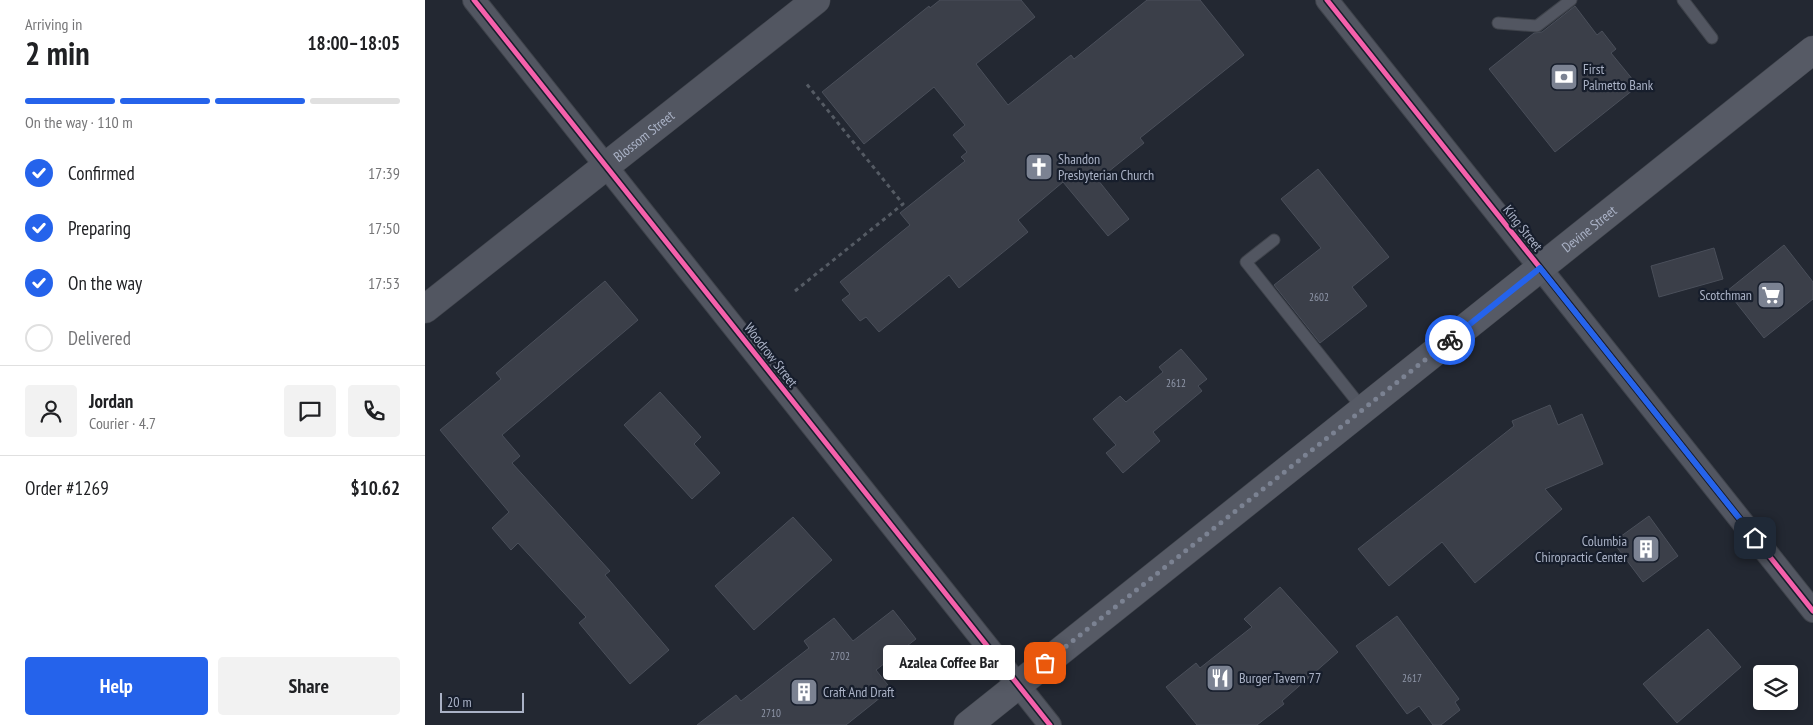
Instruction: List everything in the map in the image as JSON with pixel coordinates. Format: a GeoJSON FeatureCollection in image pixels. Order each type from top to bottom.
{"type":"FeatureCollection","features":[{"type":"Feature","properties":{"kind":"main road","name":"Devine Street"},"geometry":{"type":"LineString","coordinates":[[968,725],[1813,50]]}},
{"type":"Feature","properties":{"kind":"street","name":"Woodrow Street"},"geometry":{"type":"LineString","coordinates":[[474,0],[1050,725]]}},
{"type":"Feature","properties":{"kind":"street","name":"Blossom Street"},"geometry":{"type":"LineString","coordinates":[[425,309],[816,0]]}},
{"type":"Feature","properties":{"kind":"street","name":"King Street"},"geometry":{"type":"LineString","coordinates":[[1327,0],[1813,611]]}},
{"type":"Feature","properties":{"kind":"lane"},"geometry":{"type":"LineString","coordinates":[[1497,24],[1537,26],[1571,0]]}},
{"type":"Feature","properties":{"kind":"lane"},"geometry":{"type":"LineString","coordinates":[[1683,0],[1712,38]]}},
{"type":"Feature","properties":{"kind":"lane"},"geometry":{"type":"LineString","coordinates":[[1274,240],[1246,262],[1363,410]]}},
{"type":"Feature","properties":{"kind":"path"},"geometry":{"type":"LineString","coordinates":[[795,291],[903,204],[805,82]]}},
{"type":"Feature","properties":{"kind":"building","name":"Shandon Presbyterian Church"},"geometry":{"type":"Polygon","coordinates":[[[940,0],[1021,0],[1035,17],[976,64],[1008,105],[1071,55],[1074,59],[1147,0],[1200,0],[1244,55],[1140,138],[1144,143],[1098,180],[1129,219],[1108,236],[1063,182],[1018,220],[1028,232],[959,288],[949,275],[879,332],[866,317],[860,321],[842,300],[850,294],[840,282],[910,225],[900,213],[965,161],[961,157],[967,152],[953,135],[965,125],[934,87],[864,144],[822,92],[929,6],[930,8],[940,0]]]}},
{"type":"Feature","properties":{"kind":"building","name":"First Palmetto Bank"},"geometry":{"type":"Polygon","coordinates":[[[1575,6],[1597,35],[1602,31],[1616,49],[1611,53],[1638,86],[1555,152],[1489,69],[1534,33],[1542,32],[1575,6]]]}},
{"type":"Feature","properties":{"kind":"building"},"geometry":{"type":"Polygon","coordinates":[[[1318,169],[1389,257],[1352,287],[1367,306],[1320,343],[1274,285],[1321,248],[1281,199],[1318,169]]]}},
{"type":"Feature","properties":{"kind":"building","name":"Scotchman"},"geometry":{"type":"Polygon","coordinates":[[[1784,245],[1813,282],[1813,299],[1764,338],[1727,291],[1784,245]]]}},
{"type":"Feature","properties":{"kind":"building"},"geometry":{"type":"Polygon","coordinates":[[[1714,248],[1723,279],[1659,297],[1651,266],[1714,248]]]}},
{"type":"Feature","properties":{"kind":"building"},"geometry":{"type":"Polygon","coordinates":[[[605,281],[638,320],[502,435],[520,456],[512,463],[610,571],[605,575],[669,650],[630,684],[579,623],[586,617],[518,543],[511,550],[492,528],[509,512],[440,430],[501,379],[496,373],[605,281]]]}},
{"type":"Feature","properties":{"kind":"building"},"geometry":{"type":"Polygon","coordinates":[[[1181,349],[1207,379],[1198,386],[1202,391],[1153,432],[1160,441],[1123,473],[1106,453],[1116,445],[1093,419],[1120,396],[1126,402],[1163,372],[1159,367],[1181,349]]]}},
{"type":"Feature","properties":{"kind":"building"},"geometry":{"type":"Polygon","coordinates":[[[660,392],[701,437],[694,444],[720,473],[692,499],[624,425],[660,392]]]}},
{"type":"Feature","properties":{"kind":"building"},"geometry":{"type":"Polygon","coordinates":[[[1550,405],[1558,425],[1582,414],[1603,464],[1545,489],[1562,509],[1475,583],[1442,542],[1389,586],[1358,549],[1514,426],[1512,421],[1550,405]]]}},
{"type":"Feature","properties":{"kind":"building","name":"Columbia Chiropractic Center"},"geometry":{"type":"Polygon","coordinates":[[[1649,516],[1678,556],[1643,582],[1613,542],[1649,516]]]}},
{"type":"Feature","properties":{"kind":"building"},"geometry":{"type":"Polygon","coordinates":[[[793,517],[832,560],[754,630],[715,586],[793,517]]]}},
{"type":"Feature","properties":{"kind":"building"},"geometry":{"type":"Polygon","coordinates":[[[1280,587],[1338,652],[1282,701],[1284,704],[1257,725],[1197,725],[1166,687],[1196,663],[1200,668],[1252,627],[1244,619],[1280,587]]]}},
{"type":"Feature","properties":{"kind":"building"},"geometry":{"type":"Polygon","coordinates":[[[893,610],[916,639],[876,670],[891,689],[846,725],[697,725],[736,695],[741,701],[809,648],[804,641],[834,618],[853,641],[893,610]]]}},
{"type":"Feature","properties":{"kind":"building"},"geometry":{"type":"Polygon","coordinates":[[[1397,616],[1459,699],[1455,702],[1460,710],[1441,725],[1433,725],[1419,706],[1407,714],[1356,646],[1397,616]]]}},
{"type":"Feature","properties":{"kind":"building"},"geometry":{"type":"Polygon","coordinates":[[[1708,629],[1741,667],[1677,723],[1643,684],[1708,629]]]}},
{"type":"Feature","properties":{"kind":"cycle path"},"geometry":{"type":"LineString","coordinates":[[474,0],[1050,725]]}},
{"type":"Feature","properties":{"kind":"cycle path"},"geometry":{"type":"LineString","coordinates":[[1327,0],[1813,611]]}},
{"type":"Feature","properties":{"kind":"way so far"},"geometry":{"type":"LineString","coordinates":[[1045,663],[1450,340]]}},
{"type":"Feature","properties":{"kind":"place","name":"First Palmetto Bank"},"geometry":{"type":"Point","coordinates":[1564,77]}},
{"type":"Feature","properties":{"kind":"place","name":"Shandon Presbyterian Church"},"geometry":{"type":"Point","coordinates":[1039,167]}},
{"type":"Feature","properties":{"kind":"place","name":"Scotchman"},"geometry":{"type":"Point","coordinates":[1771,295]}},
{"type":"Feature","properties":{"kind":"place","name":"Columbia Chiropractic Center"},"geometry":{"type":"Point","coordinates":[1646,549]}},
{"type":"Feature","properties":{"kind":"place","name":"Azalea Coffee Bar"},"geometry":{"type":"Point","coordinates":[1045,663]}},
{"type":"Feature","properties":{"kind":"place","name":"Burger Tavern 77"},"geometry":{"type":"Point","coordinates":[1220,678]}},
{"type":"Feature","properties":{"kind":"place","name":"Craft And Draft"},"geometry":{"type":"Point","coordinates":[804,692]}},
{"type":"Feature","properties":{"kind":"route"},"geometry":{"type":"LineString","coordinates":[[1450,340],[1540,268],[1755,538]]}}]}
